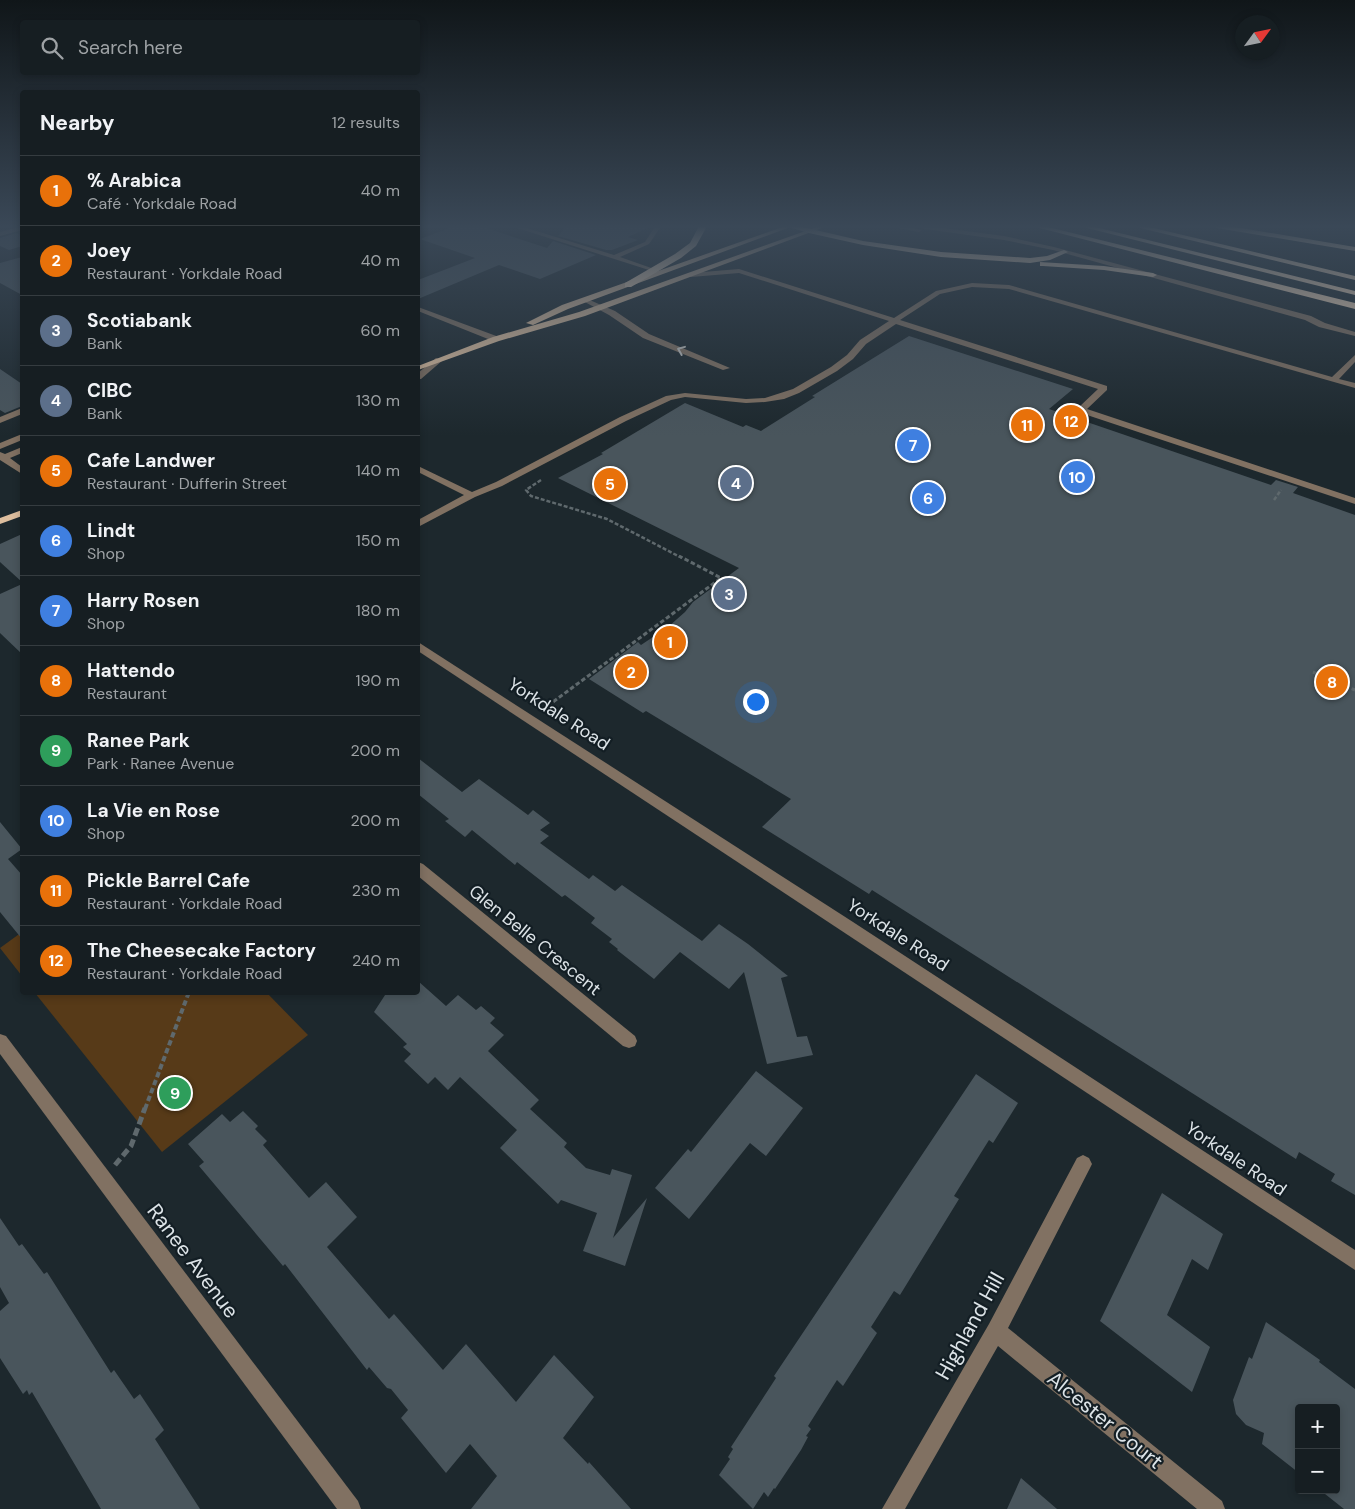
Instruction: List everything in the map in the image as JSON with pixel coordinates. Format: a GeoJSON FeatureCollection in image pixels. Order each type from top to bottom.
{"type":"FeatureCollection","features":[{"type":"Feature","properties":{"kind":"highway"},"geometry":{"type":"LineString","coordinates":[[1295,295],[1355,312]]}},
{"type":"Feature","properties":{"kind":"highway"},"geometry":{"type":"LineString","coordinates":[[1312,295],[1355,306]]}},
{"type":"Feature","properties":{"kind":"main road"},"geometry":{"type":"LineString","coordinates":[[496,339],[536,320],[598,295]]}},
{"type":"Feature","properties":{"kind":"main road"},"geometry":{"type":"LineString","coordinates":[[420,367],[496,339],[600,308],[635,295]]}},
{"type":"Feature","properties":{"kind":"main road"},"geometry":{"type":"LineString","coordinates":[[0,521],[20,514]]}},
{"type":"Feature","properties":{"kind":"street"},"geometry":{"type":"LineString","coordinates":[[814,295],[1104,388],[1081,410],[1355,501]]}},
{"type":"Feature","properties":{"kind":"street"},"geometry":{"type":"LineString","coordinates":[[420,523],[472,494],[500,484],[579,444],[628,416],[669,398],[693,395],[746,401],[781,398],[834,369],[850,356],[862,342],[933,295]]}},
{"type":"Feature","properties":{"kind":"street"},"geometry":{"type":"LineString","coordinates":[[1038,295],[1354,385]]}},
{"type":"Feature","properties":{"kind":"street"},"geometry":{"type":"LineString","coordinates":[[1227,295],[1308,318],[1355,327]]}},
{"type":"Feature","properties":{"kind":"street"},"geometry":{"type":"LineString","coordinates":[[585,300],[646,336],[726,368]]}},
{"type":"Feature","properties":{"kind":"street"},"geometry":{"type":"LineString","coordinates":[[420,310],[496,339]]}},
{"type":"Feature","properties":{"kind":"street"},"geometry":{"type":"LineString","coordinates":[[1308,318],[1322,325],[1355,334]]}},
{"type":"Feature","properties":{"kind":"street"},"geometry":{"type":"LineString","coordinates":[[1334,380],[1355,357]]}},
{"type":"Feature","properties":{"kind":"street"},"geometry":{"type":"LineString","coordinates":[[420,375],[439,360]]}},
{"type":"Feature","properties":{"kind":"street"},"geometry":{"type":"LineString","coordinates":[[0,420],[20,412]]}},
{"type":"Feature","properties":{"kind":"street"},"geometry":{"type":"LineString","coordinates":[[0,446],[20,439]]}},
{"type":"Feature","properties":{"kind":"street"},"geometry":{"type":"LineString","coordinates":[[2,456],[20,451]]}},
{"type":"Feature","properties":{"kind":"street"},"geometry":{"type":"LineString","coordinates":[[2,456],[20,470]]}},
{"type":"Feature","properties":{"kind":"street"},"geometry":{"type":"LineString","coordinates":[[420,470],[454,488],[472,494]]}},
{"type":"Feature","properties":{"kind":"street","name":"Yorkdale Road"},"geometry":{"type":"LineString","coordinates":[[420,647],[848,926],[1355,1262]]}},
{"type":"Feature","properties":{"kind":"street","name":"Glen Belle Crescent"},"geometry":{"type":"LineString","coordinates":[[420,870],[629,1041]]}},
{"type":"Feature","properties":{"kind":"street","name":"Ranee Avenue"},"geometry":{"type":"LineString","coordinates":[[0,1041],[350,1509]]}},
{"type":"Feature","properties":{"kind":"street","name":"Highland Hill"},"geometry":{"type":"LineString","coordinates":[[894,1509],[996,1331],[1083,1164]]}},
{"type":"Feature","properties":{"kind":"street","name":"Alcester Court"},"geometry":{"type":"LineString","coordinates":[[996,1331],[1214,1509]]}},
{"type":"Feature","properties":{"kind":"path"},"geometry":{"type":"LineString","coordinates":[[542,479],[526,490],[531,496],[607,519],[721,578],[542,710]]}},
{"type":"Feature","properties":{"kind":"path"},"geometry":{"type":"LineString","coordinates":[[1313,672],[1355,691]]}},
{"type":"Feature","properties":{"kind":"path"},"geometry":{"type":"LineString","coordinates":[[1322,679],[1355,691]]}},
{"type":"Feature","properties":{"kind":"path"},"geometry":{"type":"LineString","coordinates":[[104,1179],[131,1146],[188,995]]}},
{"type":"Feature","properties":{"kind":"shaded area"},"geometry":{"type":"Polygon","coordinates":[[[20,933],[20,973],[0,948],[20,933]]]}},
{"type":"Feature","properties":{"kind":"shaded area"},"geometry":{"type":"Polygon","coordinates":[[[37,995],[269,995],[308,1035],[162,1152],[37,995]]]}},
{"type":"Feature","properties":{"kind":"building"},"geometry":{"type":"Polygon","coordinates":[[[909,336],[1073,389],[1049,409],[1271,485],[1276,480],[1298,487],[1293,493],[1355,515],[1355,1195],[1331,1181],[1335,1174],[1299,1152],[1296,1159],[872,890],[869,894],[762,827],[791,799],[646,711],[643,713],[589,679],[638,642],[641,645],[668,627],[693,602],[739,568],[558,478],[603,454],[601,453],[685,403],[743,427],[746,425],[761,431],[815,397],[812,396],[909,336]]]}},
{"type":"Feature","properties":{"kind":"building"},"geometry":{"type":"Polygon","coordinates":[[[0,369],[20,383],[20,407],[5,413],[0,410],[0,369]]]}},
{"type":"Feature","properties":{"kind":"building"},"geometry":{"type":"Polygon","coordinates":[[[20,535],[20,580],[0,562],[0,544],[20,535]]]}},
{"type":"Feature","properties":{"kind":"building"},"geometry":{"type":"Polygon","coordinates":[[[20,585],[20,652],[0,633],[0,594],[20,585]]]}},
{"type":"Feature","properties":{"kind":"building"},"geometry":{"type":"Polygon","coordinates":[[[420,760],[462,792],[479,779],[528,815],[533,810],[550,823],[540,830],[549,836],[540,843],[589,879],[593,875],[615,891],[622,885],[702,941],[719,924],[748,944],[788,976],[781,978],[797,1037],[807,1036],[813,1055],[767,1064],[744,972],[729,989],[680,952],[654,979],[609,942],[612,939],[591,923],[595,918],[565,895],[562,897],[517,862],[515,865],[472,830],[465,837],[445,821],[449,819],[420,796],[420,760]]]}},
{"type":"Feature","properties":{"kind":"building"},"geometry":{"type":"Polygon","coordinates":[[[0,822],[20,847],[20,850],[8,859],[20,873],[20,937],[0,912],[0,822]]]}},
{"type":"Feature","properties":{"kind":"building"},"geometry":{"type":"Polygon","coordinates":[[[420,983],[446,1006],[458,995],[476,1010],[481,1006],[495,1018],[490,1023],[504,1035],[488,1051],[539,1100],[530,1109],[567,1143],[564,1147],[586,1168],[610,1175],[612,1169],[632,1175],[613,1238],[647,1198],[625,1266],[583,1251],[597,1213],[561,1200],[558,1204],[500,1148],[517,1130],[460,1077],[448,1090],[435,1077],[428,1084],[404,1061],[411,1054],[403,1047],[407,1044],[374,1012],[385,995],[420,995],[420,983]]]}},
{"type":"Feature","properties":{"kind":"building"},"geometry":{"type":"Polygon","coordinates":[[[756,1071],[803,1108],[766,1156],[750,1143],[689,1219],[655,1188],[688,1149],[691,1152],[756,1071]]]}},
{"type":"Feature","properties":{"kind":"building"},"geometry":{"type":"Polygon","coordinates":[[[976,1074],[1018,1103],[993,1143],[989,1140],[954,1196],[959,1199],[900,1295],[894,1291],[871,1327],[877,1333],[843,1386],[837,1380],[808,1426],[811,1429],[806,1436],[808,1437],[801,1450],[775,1489],[768,1497],[764,1492],[753,1509],[719,1475],[730,1459],[728,1457],[733,1449],[731,1447],[776,1378],[774,1376],[976,1074]]]}},
{"type":"Feature","properties":{"kind":"building"},"geometry":{"type":"Polygon","coordinates":[[[243,1111],[258,1126],[255,1129],[267,1141],[263,1145],[309,1198],[326,1182],[357,1217],[327,1247],[389,1319],[394,1314],[443,1370],[466,1344],[516,1402],[554,1355],[594,1397],[563,1438],[588,1464],[589,1462],[631,1509],[471,1509],[497,1476],[470,1444],[446,1473],[401,1418],[408,1410],[391,1389],[387,1388],[369,1367],[367,1370],[285,1264],[283,1266],[199,1166],[204,1162],[188,1144],[222,1114],[230,1122],[243,1111]]]}},
{"type":"Feature","properties":{"kind":"building"},"geometry":{"type":"Polygon","coordinates":[[[1162,1193],[1223,1234],[1208,1270],[1192,1259],[1167,1315],[1210,1347],[1192,1392],[1100,1321],[1162,1193]]]}},
{"type":"Feature","properties":{"kind":"building"},"geometry":{"type":"Polygon","coordinates":[[[0,1218],[19,1246],[22,1244],[44,1274],[47,1272],[111,1373],[114,1370],[134,1399],[140,1394],[164,1430],[155,1439],[200,1509],[101,1509],[32,1392],[29,1395],[27,1390],[23,1394],[0,1358],[0,1311],[9,1303],[0,1287],[0,1218]]]}},
{"type":"Feature","properties":{"kind":"building"},"geometry":{"type":"Polygon","coordinates":[[[1266,1322],[1320,1360],[1319,1362],[1355,1389],[1355,1509],[1344,1509],[1325,1494],[1340,1494],[1340,1404],[1295,1404],[1295,1470],[1262,1444],[1264,1433],[1246,1425],[1236,1414],[1233,1400],[1249,1357],[1252,1359],[1266,1322]]]}},
{"type":"Feature","properties":{"kind":"building"},"geometry":{"type":"Polygon","coordinates":[[[1021,1478],[1057,1509],[1007,1509],[1021,1478]]]}},
{"type":"Feature","properties":{"kind":"place","name":"The Cheesecake Factory"},"geometry":{"type":"Point","coordinates":[1071,421]}},
{"type":"Feature","properties":{"kind":"place","name":"Pickle Barrel Cafe"},"geometry":{"type":"Point","coordinates":[1027,425]}},
{"type":"Feature","properties":{"kind":"place","name":"Harry Rosen"},"geometry":{"type":"Point","coordinates":[913,445]}},
{"type":"Feature","properties":{"kind":"place","name":"La Vie en Rose"},"geometry":{"type":"Point","coordinates":[1077,477]}},
{"type":"Feature","properties":{"kind":"place","name":"CIBC"},"geometry":{"type":"Point","coordinates":[736,483]}},
{"type":"Feature","properties":{"kind":"place","name":"Cafe Landwer"},"geometry":{"type":"Point","coordinates":[610,484]}},
{"type":"Feature","properties":{"kind":"place","name":"Lindt"},"geometry":{"type":"Point","coordinates":[928,498]}},
{"type":"Feature","properties":{"kind":"place","name":"Scotiabank"},"geometry":{"type":"Point","coordinates":[729,594]}},
{"type":"Feature","properties":{"kind":"place","name":"% Arabica"},"geometry":{"type":"Point","coordinates":[670,642]}},
{"type":"Feature","properties":{"kind":"place","name":"Joey"},"geometry":{"type":"Point","coordinates":[631,672]}},
{"type":"Feature","properties":{"kind":"place","name":"Hattendo"},"geometry":{"type":"Point","coordinates":[1332,682]}},
{"type":"Feature","properties":{"kind":"place","name":"Ranee Park"},"geometry":{"type":"Point","coordinates":[175,1093]}}]}
